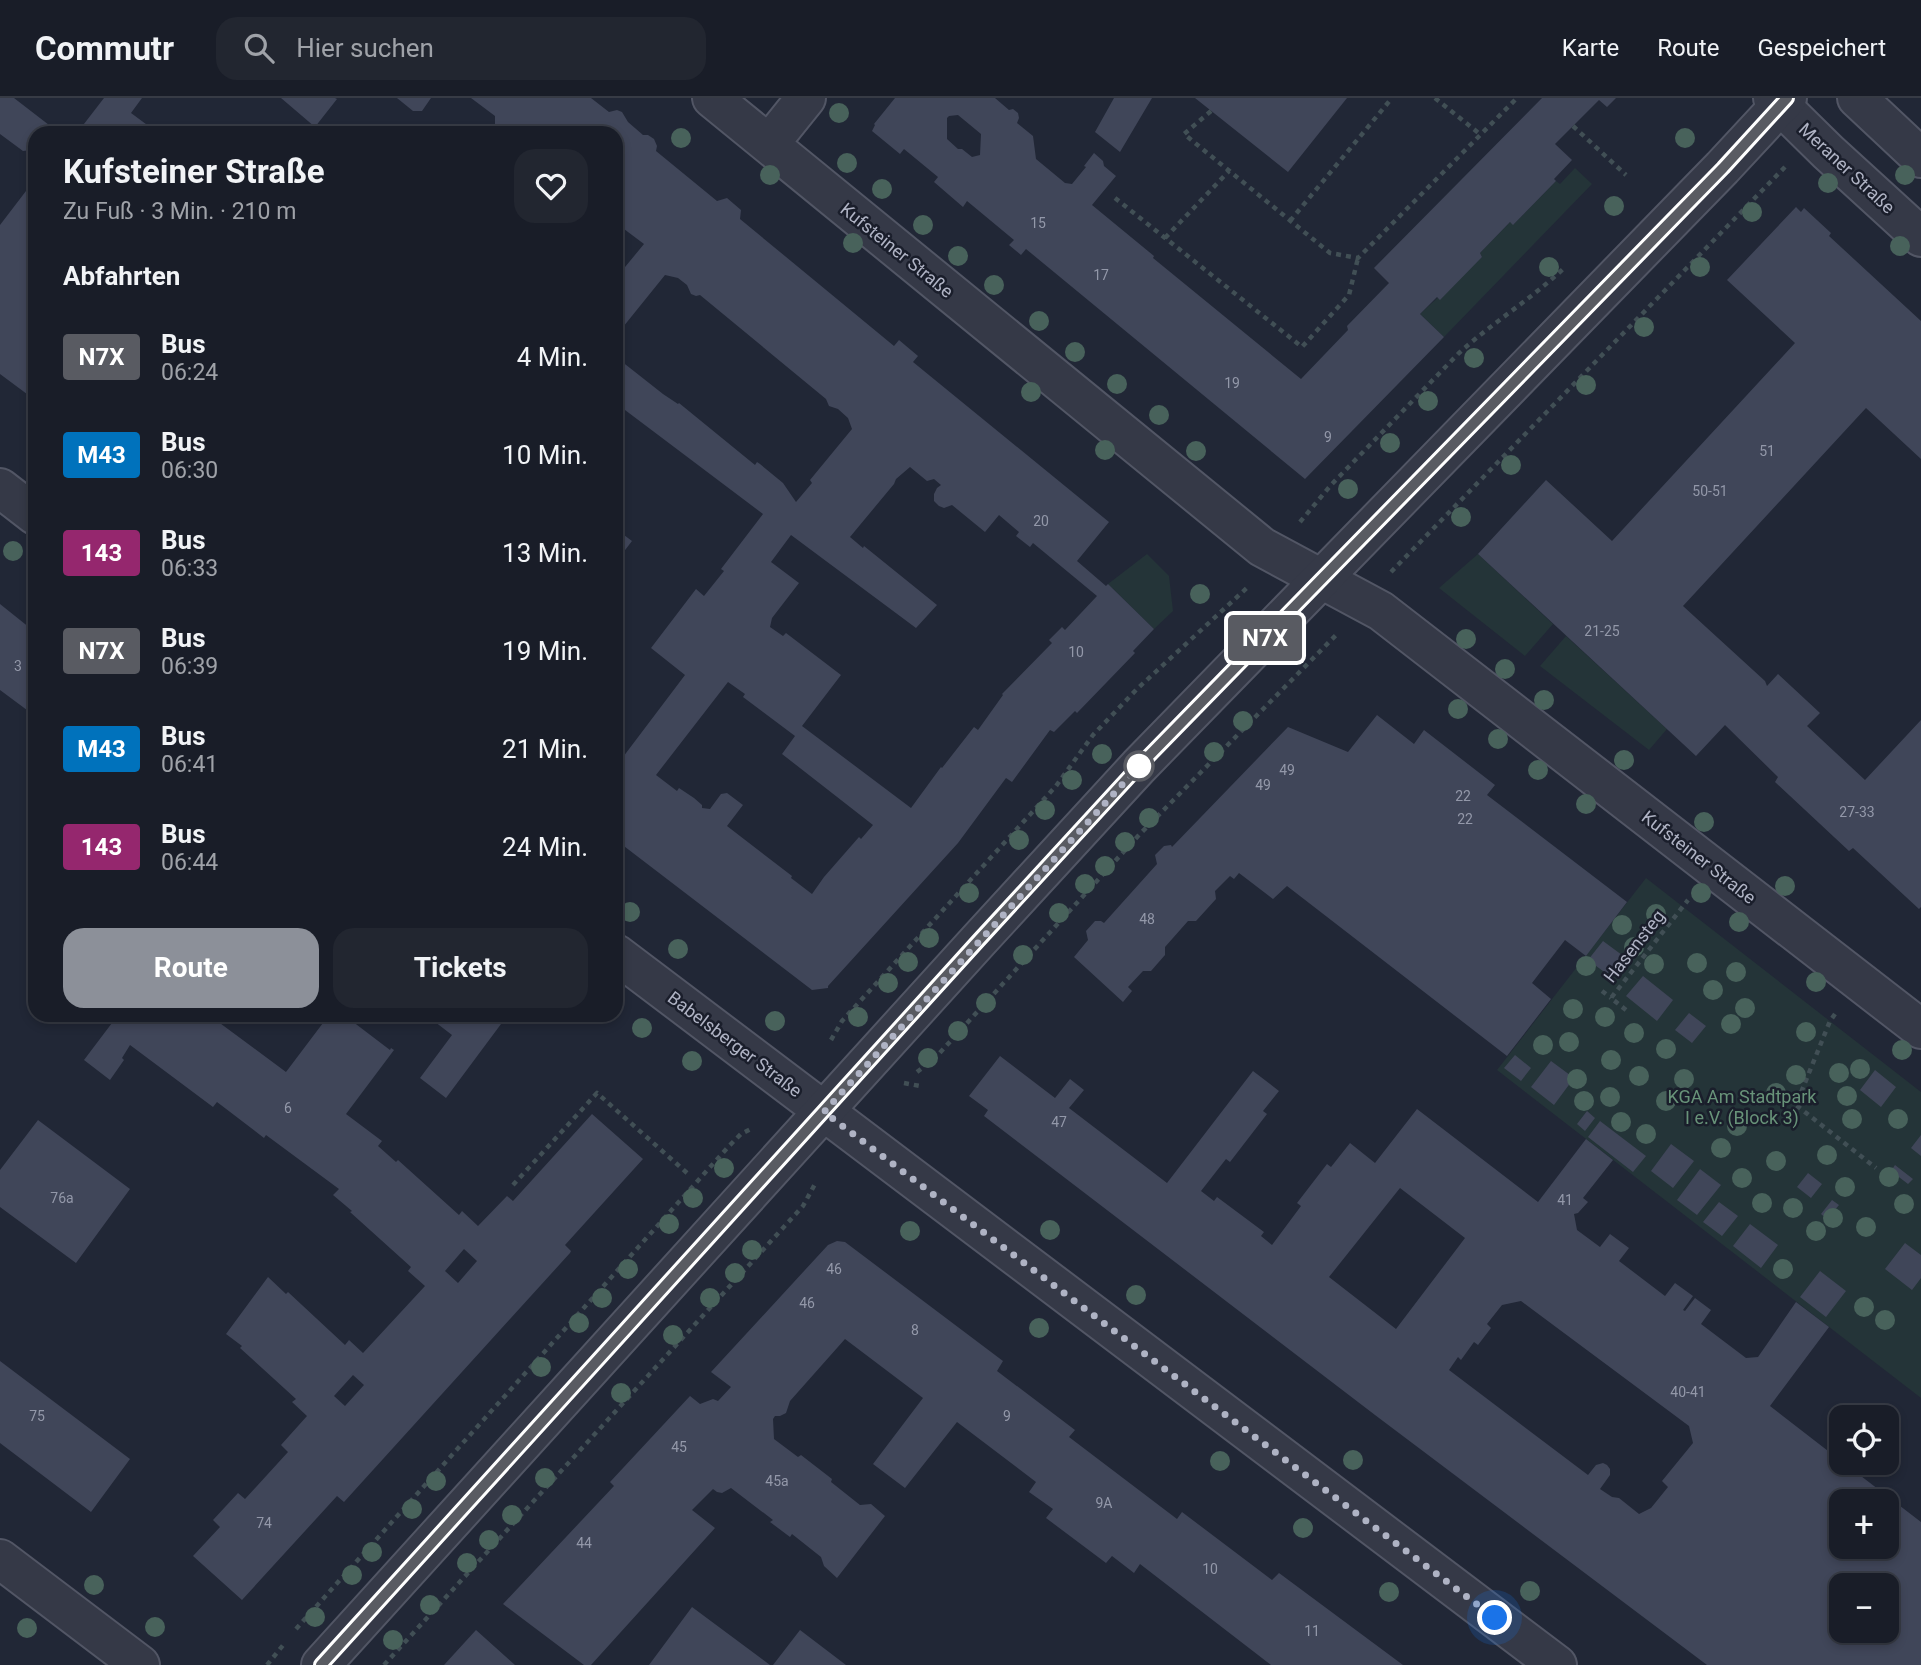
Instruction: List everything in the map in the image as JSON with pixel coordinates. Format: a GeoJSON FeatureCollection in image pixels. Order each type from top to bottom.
{"type":"FeatureCollection","features":[{"type":"Feature","properties":{"kind":"street","name":"Kufsteiner Straße"},"geometry":{"type":"LineString","coordinates":[[712,98],[1262,547],[1381,611],[1921,1029]]}},
{"type":"Feature","properties":{"kind":"street"},"geometry":{"type":"LineString","coordinates":[[769,144],[806,98]]}},
{"type":"Feature","properties":{"kind":"street"},"geometry":{"type":"LineString","coordinates":[[1857,98],[1921,158]]}},
{"type":"Feature","properties":{"kind":"street"},"geometry":{"type":"LineString","coordinates":[[321,1665],[1139,766],[1723,168],[1780,101]]}},
{"type":"Feature","properties":{"kind":"street","name":"Meraner Straße"},"geometry":{"type":"LineString","coordinates":[[1780,101],[1828,152],[1921,237]]}},
{"type":"Feature","properties":{"kind":"street"},"geometry":{"type":"LineString","coordinates":[[0,488],[28,509]]}},
{"type":"Feature","properties":{"kind":"street","name":"Babelsberger Straße"},"geometry":{"type":"LineString","coordinates":[[623,959],[1557,1665]]}},
{"type":"Feature","properties":{"kind":"street"},"geometry":{"type":"LineString","coordinates":[[0,1559],[140,1665]]}},
{"type":"Feature","properties":{"kind":"path"},"geometry":{"type":"LineString","coordinates":[[1290,221],[1392,98]]}},
{"type":"Feature","properties":{"kind":"path"},"geometry":{"type":"LineString","coordinates":[[1435,98],[1480,135]]}},
{"type":"Feature","properties":{"kind":"path"},"geometry":{"type":"LineString","coordinates":[[1115,198],[1302,347],[1349,295],[1359,258],[1517,98]]}},
{"type":"Feature","properties":{"kind":"path"},"geometry":{"type":"LineString","coordinates":[[1211,111],[1184,134],[1330,253],[1359,258]]}},
{"type":"Feature","properties":{"kind":"path"},"geometry":{"type":"LineString","coordinates":[[1573,126],[1626,175]]}},
{"type":"Feature","properties":{"kind":"path"},"geometry":{"type":"LineString","coordinates":[[1165,238],[1229,171]]}},
{"type":"Feature","properties":{"kind":"path"},"geometry":{"type":"LineString","coordinates":[[1396,565],[1768,185]]}},
{"type":"Feature","properties":{"kind":"path"},"geometry":{"type":"LineString","coordinates":[[1298,526],[1331,485],[1460,353],[1565,267]]}},
{"type":"Feature","properties":{"kind":"path"},"geometry":{"type":"LineString","coordinates":[[828,1045],[842,1021],[1056,786],[1094,735],[1137,689],[1250,586]]}},
{"type":"Feature","properties":{"kind":"path"},"geometry":{"type":"LineString","coordinates":[[895,1091],[936,1057],[1138,836],[1346,624]]}},
{"type":"Feature","properties":{"kind":"path","name":"Hasensteg"},"geometry":{"type":"LineString","coordinates":[[1626,1010],[1611,998],[1690,897]]}},
{"type":"Feature","properties":{"kind":"path"},"geometry":{"type":"LineString","coordinates":[[1602,991],[1611,998]]}},
{"type":"Feature","properties":{"kind":"path"},"geometry":{"type":"LineString","coordinates":[[1835,1014],[1796,1105],[1876,1168]]}},
{"type":"Feature","properties":{"kind":"path"},"geometry":{"type":"LineString","coordinates":[[513,1185],[597,1093],[687,1173]]}},
{"type":"Feature","properties":{"kind":"path"},"geometry":{"type":"LineString","coordinates":[[292,1633],[729,1146],[741,1134],[760,1125]]}},
{"type":"Feature","properties":{"kind":"path"},"geometry":{"type":"LineString","coordinates":[[384,1665],[803,1206],[817,1178]]}},
{"type":"Feature","properties":{"kind":"path"},"geometry":{"type":"LineString","coordinates":[[267,1665],[285,1643]]}},
{"type":"Feature","properties":{"kind":"green space"},"geometry":{"type":"Polygon","coordinates":[[[1575,168],[1592,184],[1444,337],[1420,314],[1482,257],[1480,253],[1510,222],[1514,224],[1556,181],[1560,184],[1575,168]]]}},
{"type":"Feature","properties":{"kind":"green space"},"geometry":{"type":"Polygon","coordinates":[[[1147,554],[1169,576],[1173,611],[1154,629],[1108,584],[1147,554]]]}},
{"type":"Feature","properties":{"kind":"green space"},"geometry":{"type":"Polygon","coordinates":[[[1478,554],[1553,624],[1525,656],[1439,588],[1478,554]]]}},
{"type":"Feature","properties":{"kind":"green space"},"geometry":{"type":"Polygon","coordinates":[[[1566,636],[1667,729],[1649,750],[1540,666],[1566,636]]]}},
{"type":"Feature","properties":{"kind":"green space","name":"KGA Am Stadtpark I e.V. (Block 3)"},"geometry":{"type":"Polygon","coordinates":[[[1646,878],[1921,1092],[1921,1398],[1497,1070],[1646,878]]]}},
{"type":"Feature","properties":{"kind":"building"},"geometry":{"type":"Polygon","coordinates":[[[0,98],[14,98],[49,125],[28,126],[28,150],[23,151],[0,134],[0,98]]]}},
{"type":"Feature","properties":{"kind":"building"},"geometry":{"type":"Polygon","coordinates":[[[104,98],[142,98],[131,113],[149,126],[82,126],[104,98]]]}},
{"type":"Feature","properties":{"kind":"building"},"geometry":{"type":"Polygon","coordinates":[[[281,98],[337,99],[314,126],[281,98]]]}},
{"type":"Feature","properties":{"kind":"building"},"geometry":{"type":"Polygon","coordinates":[[[397,98],[431,98],[422,111],[413,111],[397,98]]]}},
{"type":"Feature","properties":{"kind":"building"},"geometry":{"type":"Polygon","coordinates":[[[471,98],[591,98],[609,112],[622,112],[628,122],[643,135],[654,139],[656,151],[717,201],[727,198],[741,210],[740,219],[894,346],[899,340],[918,356],[913,362],[1109,522],[1077,561],[1106,586],[1108,584],[1154,629],[1133,651],[1135,653],[1077,713],[1075,711],[1054,732],[1050,730],[1012,782],[1006,778],[958,843],[828,988],[812,990],[623,845],[623,757],[685,675],[651,648],[696,589],[704,596],[763,514],[623,409],[623,363],[679,403],[755,465],[757,462],[760,464],[783,483],[796,502],[812,483],[810,480],[852,429],[848,418],[838,409],[829,406],[826,399],[700,295],[691,294],[687,285],[678,278],[665,275],[623,327],[623,270],[644,244],[623,228],[623,126],[495,125],[495,116],[471,98]],[[910,467],[896,479],[850,537],[937,605],[916,628],[791,535],[771,562],[799,583],[772,618],[770,627],[783,636],[786,633],[841,675],[802,726],[911,808],[974,727],[978,730],[1002,694],[1052,643],[1049,640],[1062,627],[1065,630],[1097,596],[1033,543],[1030,547],[1016,536],[1019,532],[999,515],[985,532],[952,505],[944,508],[939,506],[934,501],[934,494],[941,485],[934,479],[927,481],[910,467]],[[728,682],[656,775],[677,791],[679,788],[694,798],[702,808],[710,809],[721,794],[727,793],[743,805],[727,826],[812,894],[859,837],[861,839],[873,825],[782,754],[795,736],[743,697],[745,694],[728,682]]]}},
{"type":"Feature","properties":{"kind":"building"},"geometry":{"type":"Polygon","coordinates":[[[895,98],[995,98],[1009,110],[1013,109],[1018,113],[1017,123],[1033,136],[1036,159],[1065,183],[1072,184],[1094,153],[1116,176],[1092,205],[1301,379],[1389,283],[1374,268],[1542,98],[1616,98],[1607,107],[1599,100],[1555,144],[1572,160],[1554,179],[1556,181],[1513,225],[1510,222],[1480,253],[1482,257],[1440,300],[1437,297],[1420,314],[1444,337],[1305,479],[1026,249],[1021,255],[1009,245],[1014,240],[967,201],[963,207],[934,182],[938,177],[904,149],[900,154],[872,131],[874,124],[895,98]],[[958,115],[947,118],[947,139],[972,157],[980,155],[981,134],[958,115]]]}},
{"type":"Feature","properties":{"kind":"building"},"geometry":{"type":"Polygon","coordinates":[[[1114,98],[1152,98],[1120,152],[1095,132],[1114,98]]]}},
{"type":"Feature","properties":{"kind":"building"},"geometry":{"type":"Polygon","coordinates":[[[1195,98],[1347,98],[1288,172],[1195,98]]]}},
{"type":"Feature","properties":{"kind":"building"},"geometry":{"type":"Polygon","coordinates":[[[28,190],[28,395],[0,374],[0,225],[28,190]]]}},
{"type":"Feature","properties":{"kind":"building"},"geometry":{"type":"Polygon","coordinates":[[[1796,207],[1801,212],[1804,208],[1831,233],[1829,236],[1921,321],[1921,459],[1866,408],[1683,606],[1765,681],[1767,686],[1778,674],[1820,713],[1807,726],[1865,780],[1921,720],[1919,909],[1853,848],[1849,851],[1775,782],[1778,777],[1725,725],[1696,756],[1478,554],[1546,480],[1612,541],[1795,343],[1727,280],[1796,207]]]}},
{"type":"Feature","properties":{"kind":"building"},"geometry":{"type":"Polygon","coordinates":[[[623,534],[632,541],[623,553],[623,534]]]}},
{"type":"Feature","properties":{"kind":"building"},"geometry":{"type":"Polygon","coordinates":[[[0,604],[28,626],[28,711],[0,690],[0,604]]]}},
{"type":"Feature","properties":{"kind":"building"},"geometry":{"type":"Polygon","coordinates":[[[1377,715],[1414,744],[1424,730],[1495,785],[1487,795],[1627,902],[1586,956],[1565,940],[1532,983],[1551,999],[1507,1056],[1287,886],[1273,899],[1239,873],[1234,879],[1230,876],[1215,891],[1216,899],[1196,921],[1188,921],[1165,947],[1165,955],[1151,971],[1143,971],[1128,987],[1132,991],[1123,1002],[1074,957],[1088,940],[1086,931],[1095,921],[1104,923],[1157,864],[1155,855],[1164,846],[1172,847],[1288,727],[1348,752],[1377,715]]]}},
{"type":"Feature","properties":{"kind":"building"},"geometry":{"type":"Polygon","coordinates":[[[1603,941],[1622,955],[1607,974],[1588,960],[1603,941]]]}},
{"type":"Feature","properties":{"kind":"building"},"geometry":{"type":"Polygon","coordinates":[[[1643,976],[1673,1000],[1657,1021],[1626,996],[1643,976]]]}},
{"type":"Feature","properties":{"kind":"building"},"geometry":{"type":"Polygon","coordinates":[[[1689,1013],[1706,1026],[1692,1043],[1675,1030],[1689,1013]]]}},
{"type":"Feature","properties":{"kind":"building"},"geometry":{"type":"Polygon","coordinates":[[[113,1022],[218,1022],[286,1072],[324,1022],[353,1022],[390,1050],[394,1050],[346,1114],[382,1141],[378,1146],[396,1162],[398,1160],[459,1215],[462,1211],[478,1226],[507,1196],[513,1201],[592,1114],[643,1159],[565,1245],[570,1253],[344,1502],[337,1496],[242,1600],[193,1556],[220,1527],[213,1520],[238,1493],[245,1499],[288,1452],[281,1445],[307,1416],[292,1402],[296,1399],[226,1334],[268,1277],[345,1345],[349,1340],[363,1353],[425,1286],[408,1271],[411,1267],[333,1195],[339,1189],[217,1102],[213,1107],[130,1045],[122,1058],[124,1060],[110,1080],[84,1060],[113,1022]],[[464,1249],[445,1271],[458,1283],[477,1261],[464,1249]],[[353,1375],[334,1396],[345,1406],[364,1385],[353,1375]]]}},
{"type":"Feature","properties":{"kind":"building"},"geometry":{"type":"Polygon","coordinates":[[[435,1022],[503,1022],[446,1098],[420,1078],[452,1035],[435,1022]]]}},
{"type":"Feature","properties":{"kind":"building"},"geometry":{"type":"Polygon","coordinates":[[[1515,1055],[1531,1068],[1521,1081],[1504,1068],[1515,1055]]]}},
{"type":"Feature","properties":{"kind":"building"},"geometry":{"type":"Polygon","coordinates":[[[1000,1056],[1055,1098],[1070,1079],[1084,1090],[1069,1108],[1167,1183],[1253,1071],[1279,1091],[1263,1111],[1267,1114],[1230,1162],[1226,1159],[1201,1191],[1214,1201],[1217,1197],[1264,1232],[1261,1236],[1272,1245],[1301,1206],[1297,1203],[1327,1164],[1331,1167],[1350,1143],[1375,1163],[1417,1109],[1538,1202],[1586,1139],[1613,1160],[1583,1198],[1588,1202],[1574,1214],[1577,1230],[1600,1247],[1610,1234],[1629,1248],[1619,1261],[1665,1296],[1675,1283],[1693,1296],[1683,1310],[1685,1311],[1695,1298],[1711,1310],[1701,1324],[1746,1358],[1758,1357],[1796,1302],[1829,1327],[1770,1406],[1829,1452],[1829,1475],[1860,1475],[1878,1489],[1829,1489],[1829,1559],[1899,1559],[1899,1505],[1921,1522],[1921,1665],[1707,1665],[984,1116],[988,1110],[969,1096],[1000,1056]],[[1400,1188],[1329,1277],[1396,1329],[1465,1238],[1400,1188]],[[1521,1301],[1502,1305],[1487,1324],[1491,1328],[1478,1345],[1474,1342],[1461,1360],[1458,1357],[1449,1370],[1588,1475],[1596,1465],[1607,1465],[1610,1475],[1600,1489],[1619,1498],[1639,1514],[1651,1508],[1668,1487],[1662,1481],[1693,1443],[1689,1426],[1521,1301]]]}},
{"type":"Feature","properties":{"kind":"building"},"geometry":{"type":"Polygon","coordinates":[[[1551,1061],[1574,1078],[1554,1105],[1531,1087],[1551,1061]]]}},
{"type":"Feature","properties":{"kind":"building"},"geometry":{"type":"Polygon","coordinates":[[[1875,1070],[1896,1087],[1881,1107],[1860,1090],[1875,1070]]]}},
{"type":"Feature","properties":{"kind":"building"},"geometry":{"type":"Polygon","coordinates":[[[1587,1111],[1595,1118],[1585,1131],[1577,1124],[1587,1111]]]}},
{"type":"Feature","properties":{"kind":"building"},"geometry":{"type":"Polygon","coordinates":[[[38,1120],[130,1189],[76,1263],[0,1207],[0,1170],[38,1120]]]}},
{"type":"Feature","properties":{"kind":"building"},"geometry":{"type":"Polygon","coordinates":[[[1600,1121],[1646,1156],[1633,1172],[1588,1137],[1600,1121]]]}},
{"type":"Feature","properties":{"kind":"building"},"geometry":{"type":"Polygon","coordinates":[[[1921,1135],[1921,1156],[1911,1148],[1921,1135]]]}},
{"type":"Feature","properties":{"kind":"building"},"geometry":{"type":"Polygon","coordinates":[[[1671,1144],[1694,1161],[1673,1188],[1651,1171],[1671,1144]]]}},
{"type":"Feature","properties":{"kind":"building"},"geometry":{"type":"Polygon","coordinates":[[[1895,1165],[1913,1179],[1908,1184],[1891,1171],[1895,1165]]]}},
{"type":"Feature","properties":{"kind":"building"},"geometry":{"type":"Polygon","coordinates":[[[1700,1169],[1721,1185],[1697,1215],[1677,1200],[1700,1169]]]}},
{"type":"Feature","properties":{"kind":"building"},"geometry":{"type":"Polygon","coordinates":[[[1808,1173],[1822,1184],[1811,1198],[1797,1187],[1808,1173]]]}},
{"type":"Feature","properties":{"kind":"building"},"geometry":{"type":"Polygon","coordinates":[[[1832,1200],[1839,1205],[1827,1219],[1821,1214],[1832,1200]]]}},
{"type":"Feature","properties":{"kind":"building"},"geometry":{"type":"Polygon","coordinates":[[[1719,1202],[1738,1216],[1722,1236],[1703,1222],[1719,1202]]]}},
{"type":"Feature","properties":{"kind":"building"},"geometry":{"type":"Polygon","coordinates":[[[1750,1224],[1778,1245],[1761,1268],[1733,1246],[1750,1224]]]}},
{"type":"Feature","properties":{"kind":"building"},"geometry":{"type":"Polygon","coordinates":[[[837,1241],[845,1242],[1003,1361],[997,1371],[1075,1430],[1069,1437],[1177,1519],[1182,1512],[1272,1580],[1279,1573],[1403,1665],[1271,1665],[1140,1564],[1134,1573],[1112,1556],[1106,1563],[1046,1518],[1053,1509],[1029,1492],[1036,1482],[957,1422],[905,1488],[873,1464],[923,1398],[845,1339],[790,1401],[786,1413],[773,1419],[774,1439],[798,1457],[801,1455],[860,1505],[871,1504],[885,1516],[837,1578],[824,1566],[821,1557],[792,1534],[790,1537],[770,1522],[773,1520],[731,1488],[722,1493],[713,1489],[692,1510],[715,1528],[591,1665],[584,1665],[503,1604],[614,1486],[610,1482],[690,1396],[700,1404],[713,1399],[718,1401],[731,1387],[711,1372],[828,1245],[837,1241]]]}},
{"type":"Feature","properties":{"kind":"building"},"geometry":{"type":"Polygon","coordinates":[[[1905,1243],[1921,1255],[1921,1278],[1912,1290],[1885,1269],[1905,1243]]]}},
{"type":"Feature","properties":{"kind":"building"},"geometry":{"type":"Polygon","coordinates":[[[1820,1271],[1846,1291],[1826,1317],[1800,1297],[1820,1271]]]}},
{"type":"Feature","properties":{"kind":"building"},"geometry":{"type":"Polygon","coordinates":[[[0,1361],[130,1459],[91,1512],[0,1443],[0,1361]]]}},
{"type":"Feature","properties":{"kind":"building"},"geometry":{"type":"Polygon","coordinates":[[[692,1607],[770,1665],[649,1665],[692,1607]]]}},
{"type":"Feature","properties":{"kind":"building"},"geometry":{"type":"Polygon","coordinates":[[[476,1630],[515,1665],[444,1665],[476,1630]]]}},
{"type":"Feature","properties":{"kind":"building"},"geometry":{"type":"Polygon","coordinates":[[[800,1630],[846,1665],[773,1665],[800,1630]]]}},
{"type":"Feature","properties":{"kind":"bus line","name":"N7X"},"geometry":{"type":"LineString","coordinates":[[321,1665],[1139,766],[1723,168],[1787,98]]}},
{"type":"Feature","properties":{"kind":"route"},"geometry":{"type":"LineString","coordinates":[[1139,766],[824,1112],[1495,1618]]}}]}
